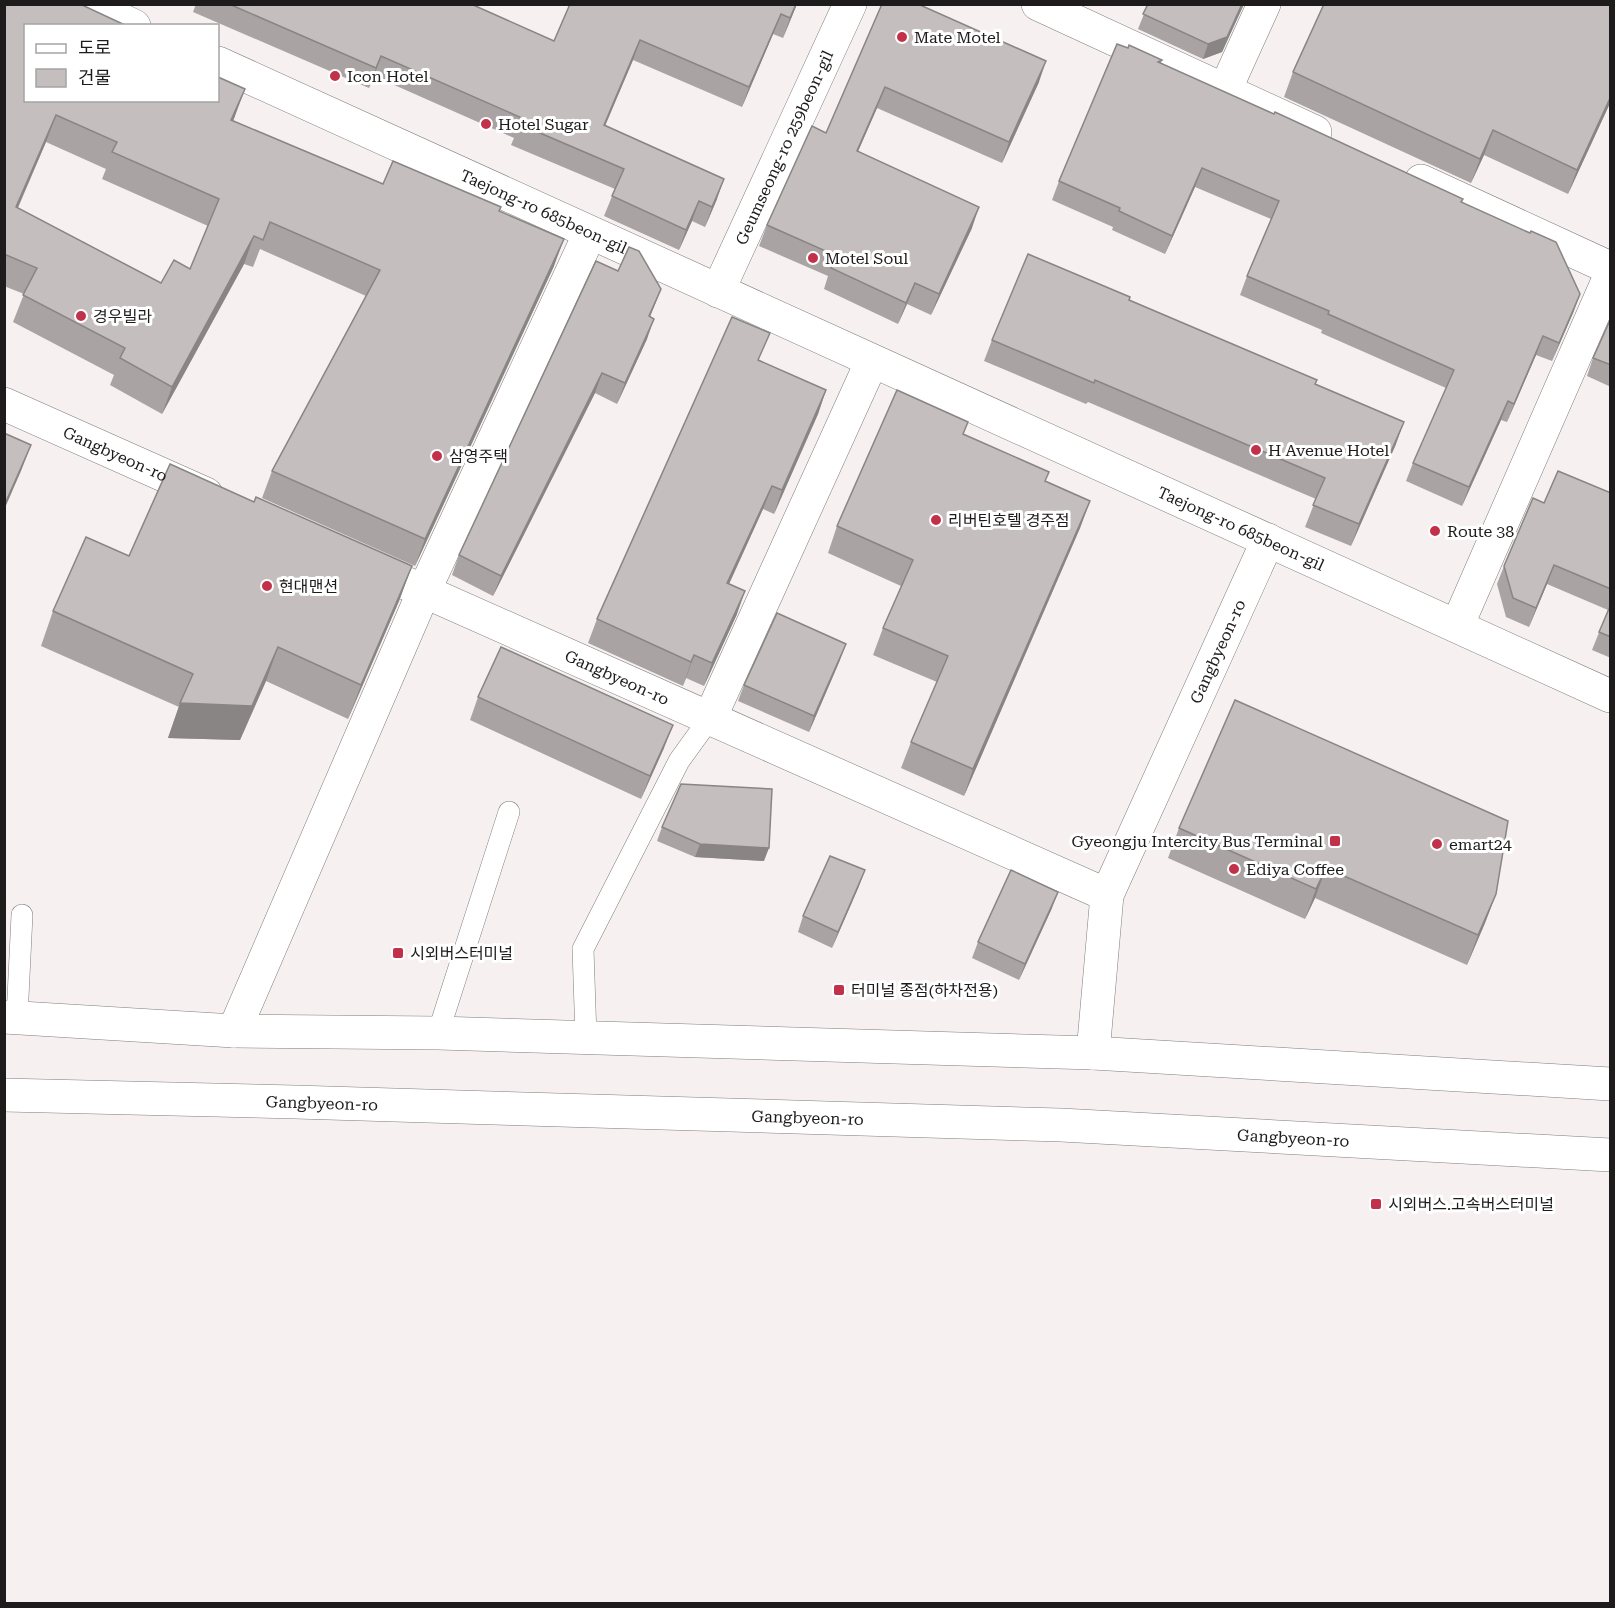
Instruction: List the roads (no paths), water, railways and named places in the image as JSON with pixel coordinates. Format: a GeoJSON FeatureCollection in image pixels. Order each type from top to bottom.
{"type":"FeatureCollection","features":[{"type":"Feature","properties":{"kind":"street"},"geometry":{"type":"LineString","coordinates":[[88,4],[130,24]]}},
{"type":"Feature","properties":{"kind":"street","name":"Geumseong-ro 259beon-gil"},"geometry":{"type":"LineString","coordinates":[[718,291],[849,4]]}},
{"type":"Feature","properties":{"kind":"street"},"geometry":{"type":"LineString","coordinates":[[1038,4],[1343,145]]}},
{"type":"Feature","properties":{"kind":"street"},"geometry":{"type":"LineString","coordinates":[[1225,90],[1264,4]]}},
{"type":"Feature","properties":{"kind":"street","name":"Taejong-ro 685beon-gil"},"geometry":{"type":"LineString","coordinates":[[219,63],[1611,696]]}},
{"type":"Feature","properties":{"kind":"street"},"geometry":{"type":"LineString","coordinates":[[1396,170],[1611,268]]}},
{"type":"Feature","properties":{"kind":"street"},"geometry":{"type":"LineString","coordinates":[[234,1031],[424,591],[590,233]]}},
{"type":"Feature","properties":{"kind":"street"},"geometry":{"type":"LineString","coordinates":[[1457,626],[1611,276]]}},
{"type":"Feature","properties":{"kind":"street"},"geometry":{"type":"LineString","coordinates":[[710,718],[872,361]]}},
{"type":"Feature","properties":{"kind":"street","name":"Gangbyeon-ro"},"geometry":{"type":"LineString","coordinates":[[4,404],[234,507]]}},
{"type":"Feature","properties":{"kind":"street","name":"Gangbyeon-ro"},"geometry":{"type":"LineString","coordinates":[[1093,1053],[1107,895],[1268,540]]}},
{"type":"Feature","properties":{"kind":"street","name":"Gangbyeon-ro"},"geometry":{"type":"LineString","coordinates":[[340,553],[1107,895]]}},
{"type":"Feature","properties":{"kind":"street"},"geometry":{"type":"LineString","coordinates":[[10,1017],[234,1031],[438,1033],[1093,1053],[1611,1084]]}},
{"type":"Feature","properties":{"kind":"street","name":"Gangbyeon-ro"},"geometry":{"type":"LineString","coordinates":[[4,1095],[1049,1125],[1611,1155]]}},
{"type":"Feature","properties":{"kind":"lane"},"geometry":{"type":"LineString","coordinates":[[586,1037],[583,949],[679,761],[710,718]]}},
{"type":"Feature","properties":{"kind":"lane"},"geometry":{"type":"LineString","coordinates":[[438,1033],[509,812]]}},
{"type":"Feature","properties":{"kind":"lane"},"geometry":{"type":"LineString","coordinates":[[10,1017],[22,915]]}},
{"type":"Feature","properties":{"kind":"place","name":"Mate Motel"},"geometry":{"type":"Point","coordinates":[902,37]}},
{"type":"Feature","properties":{"kind":"place","name":"Icon Hotel"},"geometry":{"type":"Point","coordinates":[335,76]}},
{"type":"Feature","properties":{"kind":"place","name":"Hotel Sugar"},"geometry":{"type":"Point","coordinates":[486,124]}},
{"type":"Feature","properties":{"kind":"place","name":"Motel Soul"},"geometry":{"type":"Point","coordinates":[813,258]}},
{"type":"Feature","properties":{"kind":"place","name":"경우빌라"},"geometry":{"type":"Point","coordinates":[81,316]}},
{"type":"Feature","properties":{"kind":"place","name":"H Avenue Hotel"},"geometry":{"type":"Point","coordinates":[1256,450]}},
{"type":"Feature","properties":{"kind":"place","name":"삼영주택"},"geometry":{"type":"Point","coordinates":[437,456]}},
{"type":"Feature","properties":{"kind":"place","name":"리버틴호텔 경주점"},"geometry":{"type":"Point","coordinates":[936,520]}},
{"type":"Feature","properties":{"kind":"place","name":"Route 38"},"geometry":{"type":"Point","coordinates":[1435,531]}},
{"type":"Feature","properties":{"kind":"place","name":"현대맨션"},"geometry":{"type":"Point","coordinates":[267,586]}},
{"type":"Feature","properties":{"kind":"place","name":"Gyeongju Intercity Bus Terminal"},"geometry":{"type":"Point","coordinates":[1335,841]}},
{"type":"Feature","properties":{"kind":"place","name":"emart24"},"geometry":{"type":"Point","coordinates":[1437,844]}},
{"type":"Feature","properties":{"kind":"place","name":"Ediya Coffee"},"geometry":{"type":"Point","coordinates":[1234,869]}},
{"type":"Feature","properties":{"kind":"place","name":"시외버스터미널"},"geometry":{"type":"Point","coordinates":[398,953]}},
{"type":"Feature","properties":{"kind":"place","name":"터미널 종점(하차전용)"},"geometry":{"type":"Point","coordinates":[839,990]}},
{"type":"Feature","properties":{"kind":"place","name":"시외버스.고속버스터미널"},"geometry":{"type":"Point","coordinates":[1376,1204]}}]}
